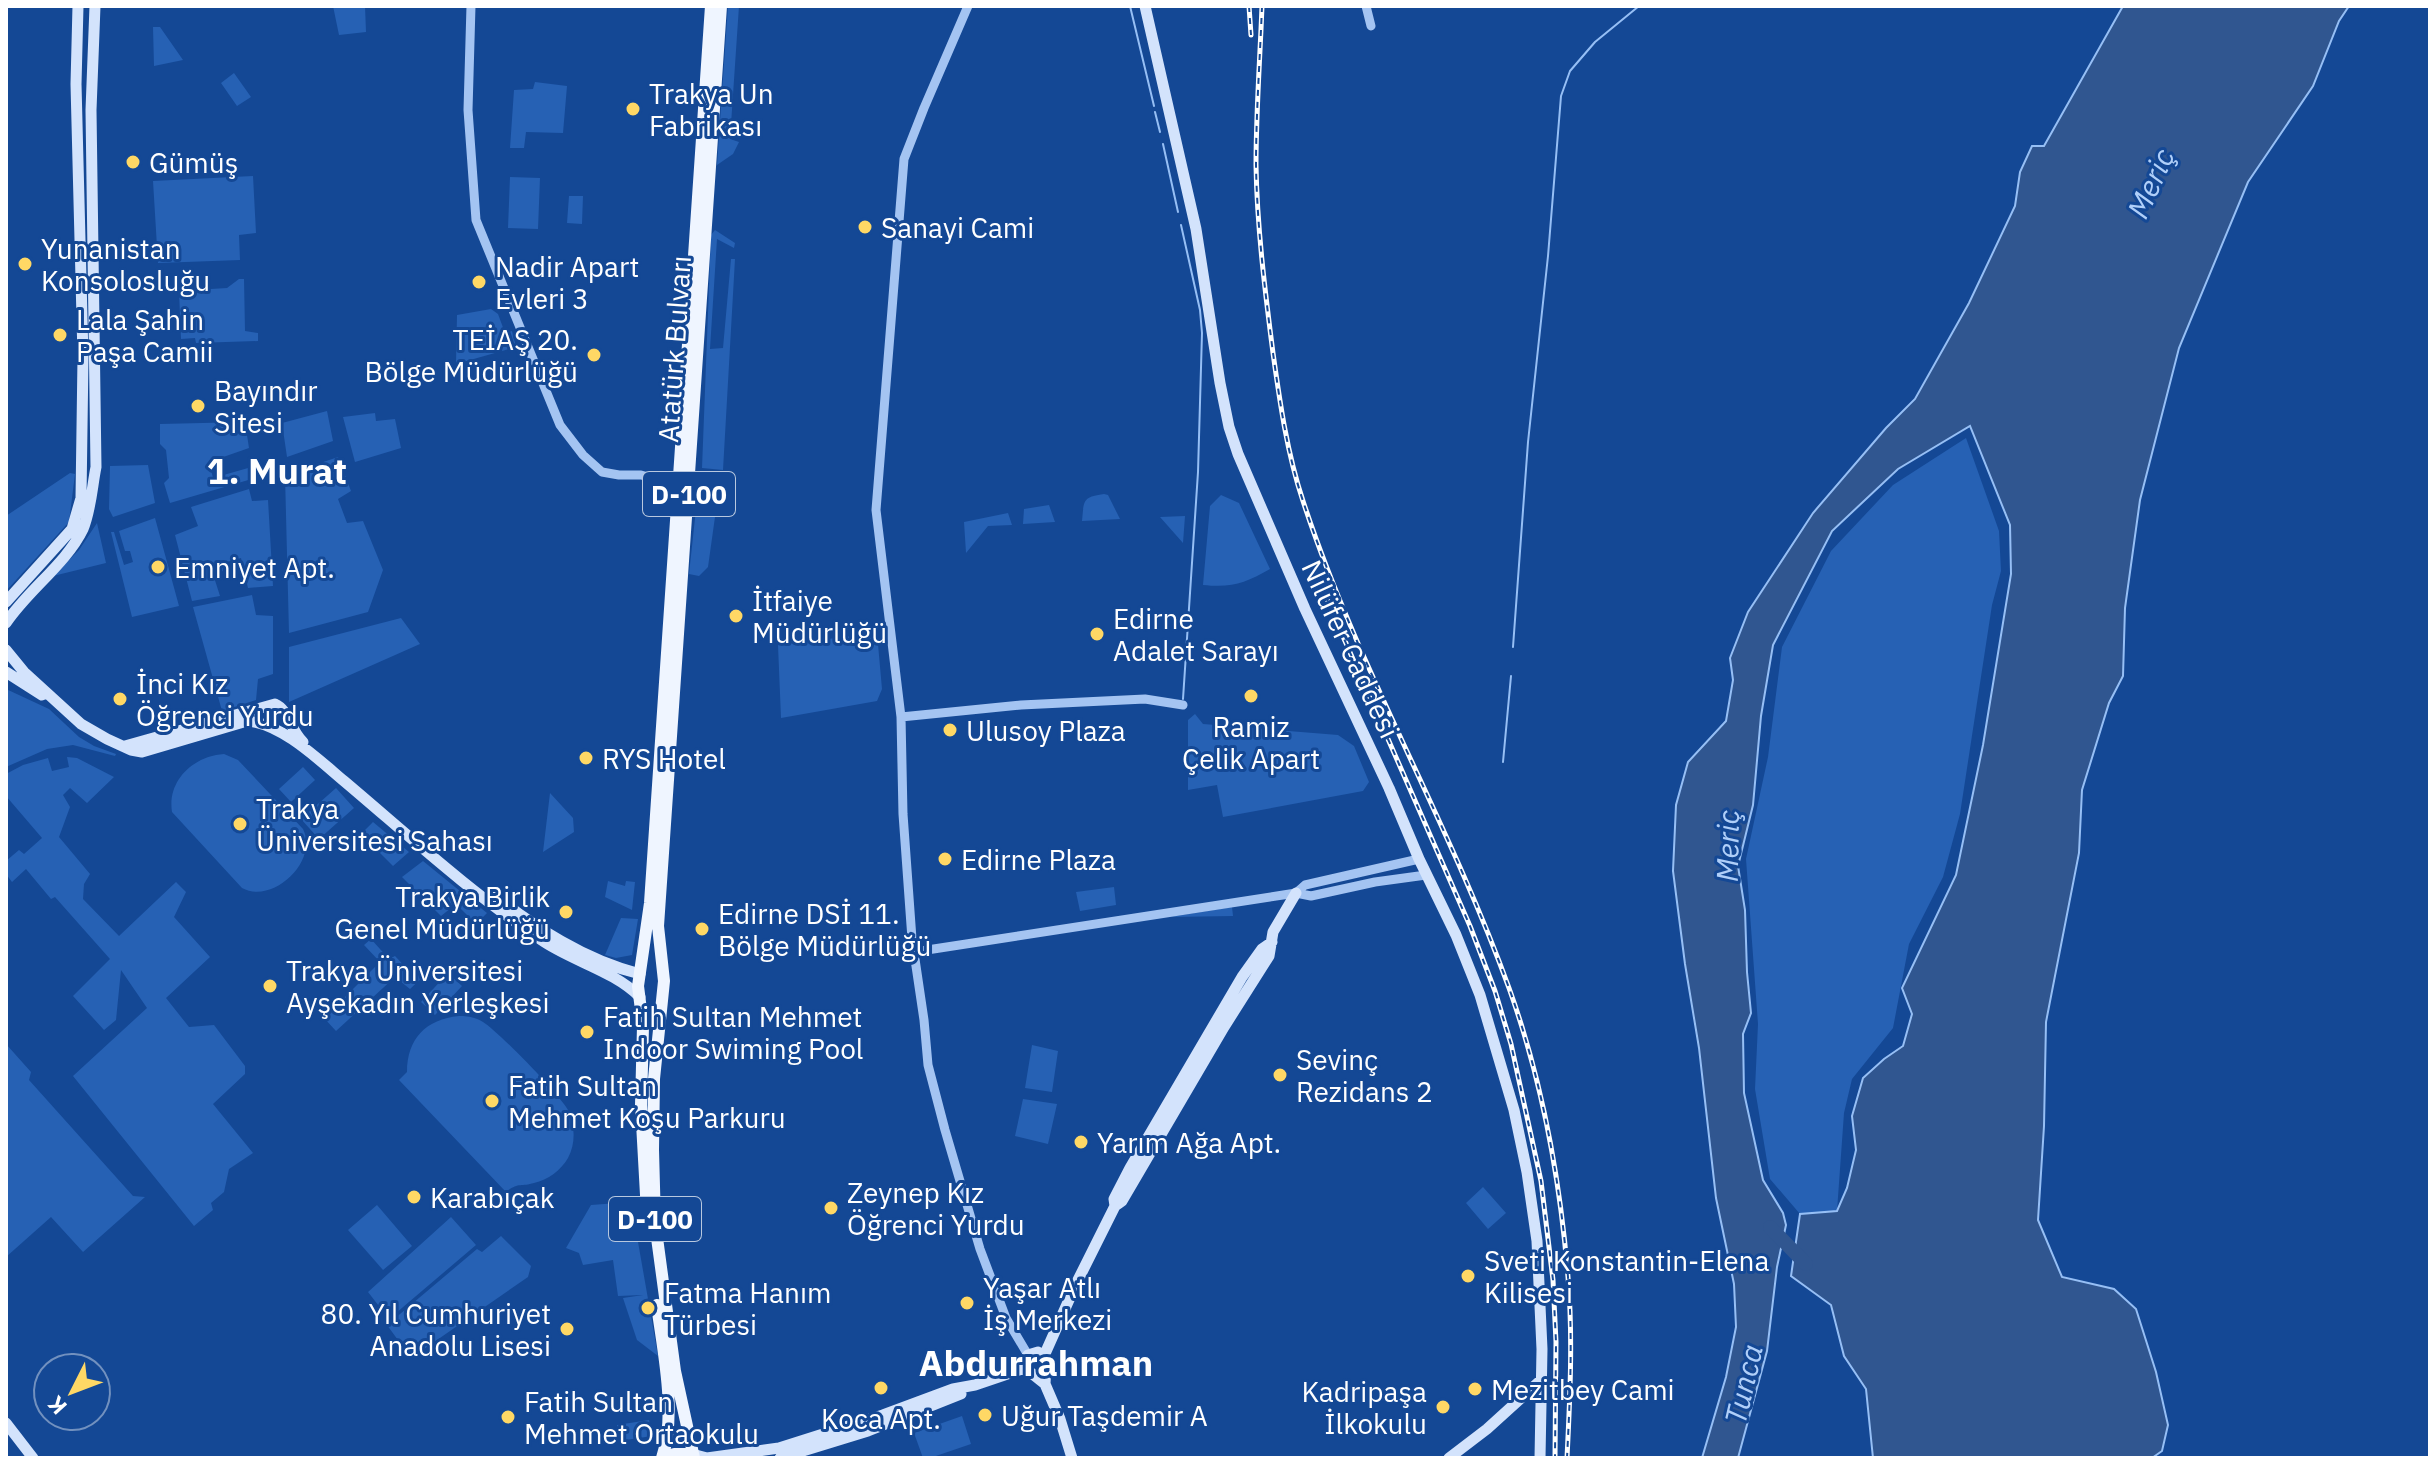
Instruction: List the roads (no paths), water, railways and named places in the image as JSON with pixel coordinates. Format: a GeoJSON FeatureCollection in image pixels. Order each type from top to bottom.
{"type":"FeatureCollection","features":[{"type":"Feature","properties":{"kind":"main road"},"geometry":{"type":"LineString","coordinates":[[6,602],[72,529],[81,498],[83,357],[76,84],[78,6]]}},
{"type":"Feature","properties":{"kind":"main road"},"geometry":{"type":"LineString","coordinates":[[6,623],[17,606],[72,547],[81,532],[87,519],[96,467],[91,126],[95,6]]}},
{"type":"Feature","properties":{"kind":"main road","name":"Atatürk Bulvarı"},"geometry":{"type":"LineString","coordinates":[[663,1458],[667,1440],[667,1407],[645,1203],[641,1105],[643,1026],[638,986],[650,903],[711,6]]}},
{"type":"Feature","properties":{"kind":"main road","name":"Atatürk Bulvarı"},"geometry":{"type":"LineString","coordinates":[[693,1456],[675,1371],[655,1223],[653,1109],[664,981],[658,926],[721,6]]}},
{"type":"Feature","properties":{"kind":"main road","name":"Nilüfer Caddesi"},"geometry":{"type":"LineString","coordinates":[[1145,6],[1196,229],[1229,427],[1261,510],[1451,925],[1480,995],[1514,1110],[1537,1241],[1540,1458]]}},
{"type":"Feature","properties":{"kind":"main road"},"geometry":{"type":"LineString","coordinates":[[6,650],[50,698],[93,732],[125,746],[222,722],[275,704],[281,706],[291,729],[299,738],[525,919],[601,962],[640,974],[656,974],[664,981]]}},
{"type":"Feature","properties":{"kind":"main road"},"geometry":{"type":"LineString","coordinates":[[6,672],[50,698]]}},
{"type":"Feature","properties":{"kind":"main road"},"geometry":{"type":"LineString","coordinates":[[273,728],[287,719]]}},
{"type":"Feature","properties":{"kind":"main road"},"geometry":{"type":"LineString","coordinates":[[222,722],[265,723],[273,728],[314,756],[541,941],[619,981],[647,1003],[662,1002]]}},
{"type":"Feature","properties":{"kind":"main road"},"geometry":{"type":"LineString","coordinates":[[663,1458],[674,1454],[707,1458],[765,1455],[953,1389],[1027,1370],[1040,1370],[1130,1168],[1242,977],[1262,949],[1272,942],[1273,932],[1296,893]]}},
{"type":"Feature","properties":{"kind":"main road"},"geometry":{"type":"LineString","coordinates":[[1045,1384],[1027,1370],[1023,1362],[1028,1355],[1038,1352],[1045,1361],[1045,1384],[1072,1458]]}},
{"type":"Feature","properties":{"kind":"main road"},"geometry":{"type":"LineString","coordinates":[[1449,1458],[1496,1422],[1541,1380]]}},
{"type":"Feature","properties":{"kind":"main road"},"geometry":{"type":"LineString","coordinates":[[780,1458],[897,1420],[967,1392],[975,1385]]}},
{"type":"Feature","properties":{"kind":"main road"},"geometry":{"type":"LineString","coordinates":[[6,1423],[33,1458]]}},
{"type":"Feature","properties":{"kind":"street"},"geometry":{"type":"LineString","coordinates":[[471,6],[468,110],[476,220],[560,425],[583,455],[602,472],[641,475],[678,485]]}},
{"type":"Feature","properties":{"kind":"street"},"geometry":{"type":"LineString","coordinates":[[968,6],[904,159],[876,510],[901,717],[903,814],[914,952],[928,1065],[980,1249],[1006,1318],[1028,1355]]}},
{"type":"Feature","properties":{"kind":"street"},"geometry":{"type":"LineString","coordinates":[[1366,6],[1371,26]]}},
{"type":"Feature","properties":{"kind":"street"},"geometry":{"type":"LineString","coordinates":[[901,717],[1021,705],[1145,699],[1183,705]]}},
{"type":"Feature","properties":{"kind":"street"},"geometry":{"type":"LineString","coordinates":[[1296,893],[1305,885],[1419,859]]}},
{"type":"Feature","properties":{"kind":"street"},"geometry":{"type":"LineString","coordinates":[[914,952],[1296,893],[1311,896],[1426,875]]}},
{"type":"Feature","properties":{"kind":"water","name":"Tunca"},"geometry":{"type":"Polygon","coordinates":[[[2123,6],[2349,6],[2339,21],[2313,86],[2248,182],[2179,348],[2140,500],[2125,608],[2123,676],[2109,703],[2082,790],[2079,853],[2046,1022],[2038,1220],[2062,1277],[2114,1289],[2136,1309],[2156,1372],[2168,1425],[2162,1451],[2152,1458],[1873,1458],[1866,1389],[1844,1356],[1831,1305],[1791,1276],[1800,1214],[1837,1211],[1847,1188],[1856,1150],[1852,1116],[1863,1078],[1903,1046],[1912,1014],[1902,988],[1956,875],[1983,745],[2011,574],[2010,525],[1970,426],[1898,469],[1832,531],[1773,645],[1761,716],[1753,805],[1738,866],[1745,910],[1751,1013],[1743,1034],[1744,1093],[1763,1180],[1783,1213],[1786,1225],[1777,1267],[1767,1351],[1738,1458],[1702,1458],[1726,1377],[1736,1327],[1734,1284],[1716,1198],[1699,1048],[1673,871],[1676,805],[1688,762],[1726,721],[1733,680],[1730,658],[1748,612],[1813,513],[1915,399],[1969,303],[2015,206],[2020,172],[2032,146],[2044,146],[2123,6]]]}},
{"type":"Feature","properties":{"kind":"waterway"},"geometry":{"type":"LineString","coordinates":[[1130,6],[1154,106]]}},
{"type":"Feature","properties":{"kind":"waterway"},"geometry":{"type":"LineString","coordinates":[[1513,647],[1528,442],[1561,96],[1570,71],[1595,42],[1639,6]]}},
{"type":"Feature","properties":{"kind":"waterway"},"geometry":{"type":"LineString","coordinates":[[1155,112],[1160,132]]}},
{"type":"Feature","properties":{"kind":"waterway"},"geometry":{"type":"LineString","coordinates":[[1163,144],[1178,212]]}},
{"type":"Feature","properties":{"kind":"waterway"},"geometry":{"type":"LineString","coordinates":[[1181,225],[1200,310],[1202,333],[1198,472],[1183,699]]}},
{"type":"Feature","properties":{"kind":"waterway"},"geometry":{"type":"LineString","coordinates":[[1503,762],[1511,676]]}},
{"type":"Feature","properties":{"kind":"waterway","name":"Meriç"},"geometry":{"type":"LineString","coordinates":[[1770,1227],[1806,1264]]}},
{"type":"Feature","properties":{"kind":"railway"},"geometry":{"type":"LineString","coordinates":[[1249,6],[1251,35]]}},
{"type":"Feature","properties":{"kind":"railway"},"geometry":{"type":"LineString","coordinates":[[1262,6],[1256,145],[1258,212],[1264,283],[1288,446],[1297,483],[1325,563],[1485,926],[1531,1058],[1555,1167],[1568,1277],[1571,1345],[1567,1458]]}},
{"type":"Feature","properties":{"kind":"railway"},"geometry":{"type":"LineString","coordinates":[[1317,573],[1470,926],[1511,1044],[1541,1181],[1553,1280],[1555,1458]]}},
{"type":"Feature","properties":{"kind":"place","name":"Trakya Un Fabrikası"},"geometry":{"type":"Point","coordinates":[633,109]}},
{"type":"Feature","properties":{"kind":"place","name":"Gümüş"},"geometry":{"type":"Point","coordinates":[133,162]}},
{"type":"Feature","properties":{"kind":"place","name":"Sanayi Cami"},"geometry":{"type":"Point","coordinates":[865,227]}},
{"type":"Feature","properties":{"kind":"place","name":"Yunanistan Konsolosluğu"},"geometry":{"type":"Point","coordinates":[25,264]}},
{"type":"Feature","properties":{"kind":"place","name":"Nadir Apart Evleri 3"},"geometry":{"type":"Point","coordinates":[479,282]}},
{"type":"Feature","properties":{"kind":"place","name":"Lala Şahin Paşa Camii"},"geometry":{"type":"Point","coordinates":[60,335]}},
{"type":"Feature","properties":{"kind":"place","name":"TEİAŞ 20. Bölge Müdürlüğü"},"geometry":{"type":"Point","coordinates":[594,355]}},
{"type":"Feature","properties":{"kind":"place","name":"Bayındır Sitesi"},"geometry":{"type":"Point","coordinates":[198,406]}},
{"type":"Feature","properties":{"kind":"place","name":"Emniyet Apt."},"geometry":{"type":"Point","coordinates":[158,567]}},
{"type":"Feature","properties":{"kind":"place","name":"İtfaiye Müdürlüğü"},"geometry":{"type":"Point","coordinates":[736,616]}},
{"type":"Feature","properties":{"kind":"place","name":"Edirne Adalet Sarayı"},"geometry":{"type":"Point","coordinates":[1097,634]}},
{"type":"Feature","properties":{"kind":"place","name":"Ramiz Çelik Apart"},"geometry":{"type":"Point","coordinates":[1251,696]}},
{"type":"Feature","properties":{"kind":"place","name":"İnci Kız Öğrenci Yurdu"},"geometry":{"type":"Point","coordinates":[120,699]}},
{"type":"Feature","properties":{"kind":"place","name":"Ulusoy Plaza"},"geometry":{"type":"Point","coordinates":[950,730]}},
{"type":"Feature","properties":{"kind":"place","name":"RYS Hotel"},"geometry":{"type":"Point","coordinates":[586,758]}},
{"type":"Feature","properties":{"kind":"place","name":"Trakya Üniversitesi Sahası"},"geometry":{"type":"Point","coordinates":[240,824]}},
{"type":"Feature","properties":{"kind":"place","name":"Edirne Plaza"},"geometry":{"type":"Point","coordinates":[945,859]}},
{"type":"Feature","properties":{"kind":"place","name":"Trakya Birlik Genel Müdürlüğü"},"geometry":{"type":"Point","coordinates":[566,912]}},
{"type":"Feature","properties":{"kind":"place","name":"Edirne DSİ 11. Bölge Müdürlüğü"},"geometry":{"type":"Point","coordinates":[702,929]}},
{"type":"Feature","properties":{"kind":"place","name":"Trakya Üniversitesi Ayşekadın Yerleşkesi"},"geometry":{"type":"Point","coordinates":[270,986]}},
{"type":"Feature","properties":{"kind":"place","name":"Fatih Sultan Mehmet Indoor Swiming Pool"},"geometry":{"type":"Point","coordinates":[587,1032]}},
{"type":"Feature","properties":{"kind":"place","name":"Sevinç Rezidans 2"},"geometry":{"type":"Point","coordinates":[1280,1075]}},
{"type":"Feature","properties":{"kind":"place","name":"Fatih Sultan Mehmet Koşu Parkuru"},"geometry":{"type":"Point","coordinates":[492,1101]}},
{"type":"Feature","properties":{"kind":"place","name":"Yarım Ağa Apt."},"geometry":{"type":"Point","coordinates":[1081,1142]}},
{"type":"Feature","properties":{"kind":"place","name":"Karabıçak"},"geometry":{"type":"Point","coordinates":[414,1197]}},
{"type":"Feature","properties":{"kind":"place","name":"Zeynep Kız Öğrenci Yurdu"},"geometry":{"type":"Point","coordinates":[831,1208]}},
{"type":"Feature","properties":{"kind":"place","name":"Sveti Konstantin-Elena Kilisesi"},"geometry":{"type":"Point","coordinates":[1468,1276]}},
{"type":"Feature","properties":{"kind":"place","name":"Yaşar Atlı İş Merkezi"},"geometry":{"type":"Point","coordinates":[967,1303]}},
{"type":"Feature","properties":{"kind":"place","name":"Fatma Hanım Türbesi"},"geometry":{"type":"Point","coordinates":[648,1308]}},
{"type":"Feature","properties":{"kind":"place","name":"80. Yıl Cumhuriyet Anadolu Lisesi"},"geometry":{"type":"Point","coordinates":[567,1329]}},
{"type":"Feature","properties":{"kind":"place","name":"Koca Apt."},"geometry":{"type":"Point","coordinates":[881,1388]}},
{"type":"Feature","properties":{"kind":"place","name":"Mezitbey Cami"},"geometry":{"type":"Point","coordinates":[1475,1389]}},
{"type":"Feature","properties":{"kind":"place","name":"Kadripaşa İlkokulu"},"geometry":{"type":"Point","coordinates":[1443,1407]}},
{"type":"Feature","properties":{"kind":"place","name":"Uğur Taşdemir A"},"geometry":{"type":"Point","coordinates":[985,1415]}},
{"type":"Feature","properties":{"kind":"place","name":"Fatih Sultan Mehmet Ortaokulu"},"geometry":{"type":"Point","coordinates":[508,1417]}},
{"type":"Feature","properties":{"kind":"district","name":"1. Murat"},"geometry":{"type":"Point","coordinates":[277,470]}},
{"type":"Feature","properties":{"kind":"district","name":"Abdurrahman"},"geometry":{"type":"Point","coordinates":[1036,1362]}}]}
